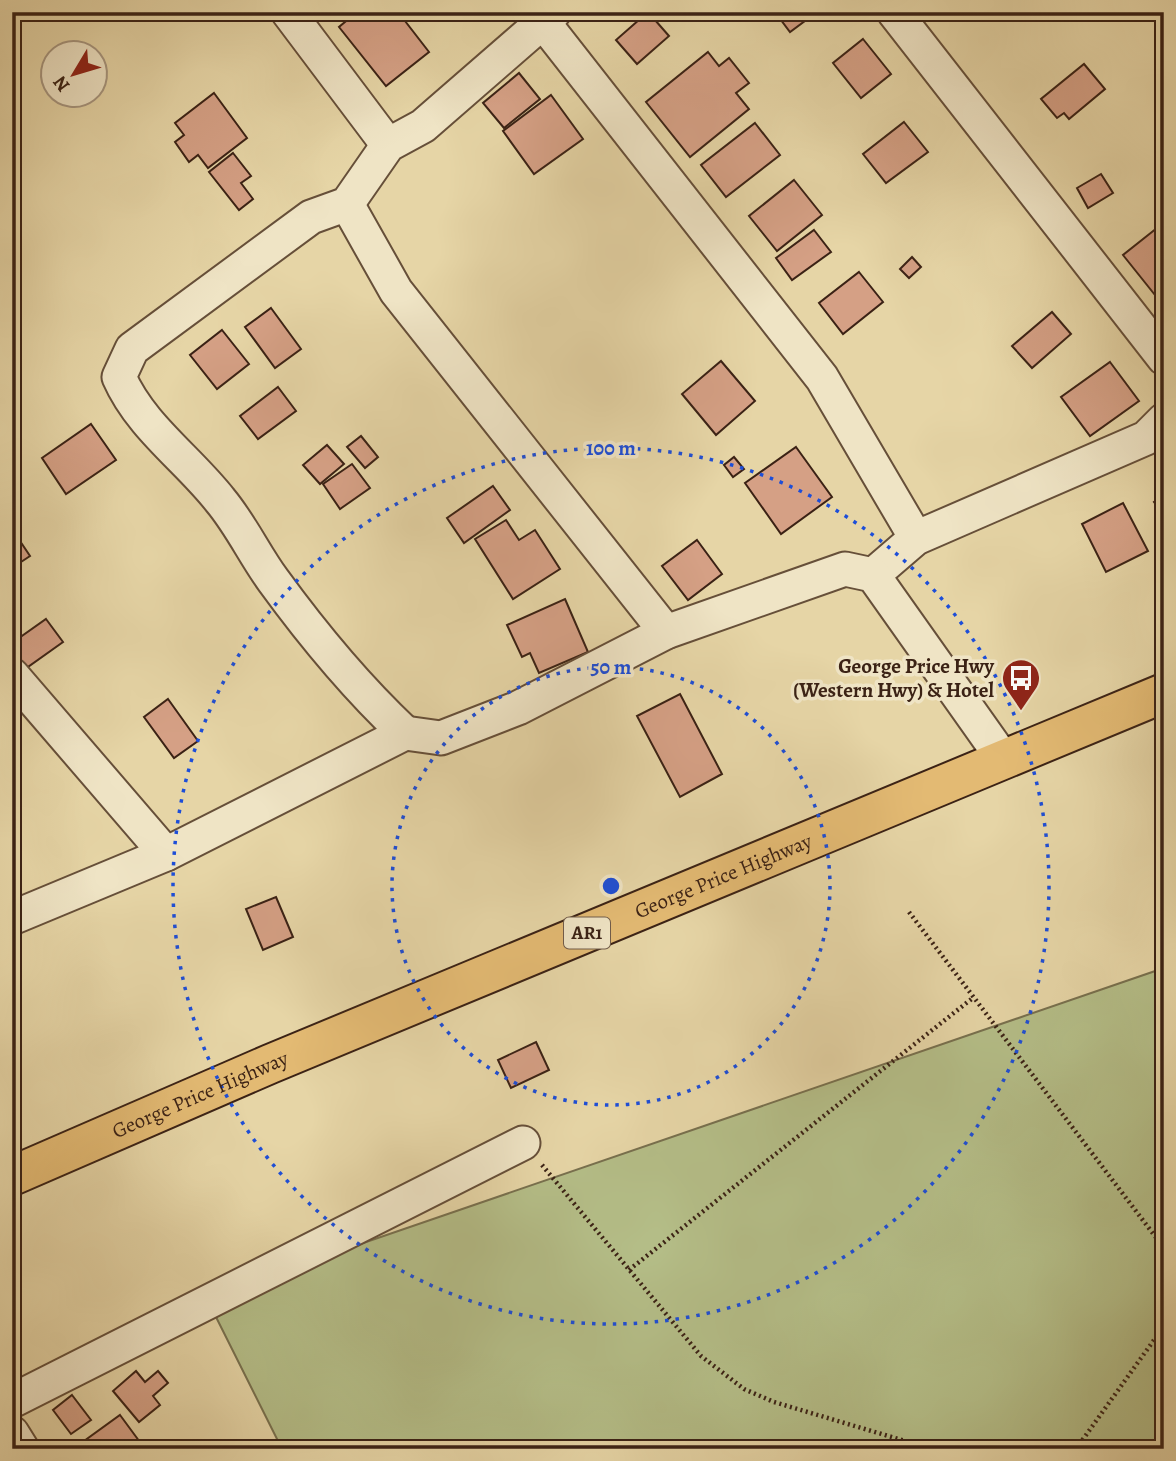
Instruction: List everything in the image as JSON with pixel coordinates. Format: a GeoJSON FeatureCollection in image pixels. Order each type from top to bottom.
{"type":"FeatureCollection","features":[{"type":"Feature","properties":{"kind":"highway","name":"George Price Highway"},"geometry":{"type":"LineString","coordinates":[[12,1176],[270,1064],[1164,694]]}},
{"type":"Feature","properties":{"kind":"street"},"geometry":{"type":"LineString","coordinates":[[288,12],[388,145]]}},
{"type":"Feature","properties":{"kind":"street"},"geometry":{"type":"LineString","coordinates":[[894,12],[1164,358]]}},
{"type":"Feature","properties":{"kind":"street"},"geometry":{"type":"LineString","coordinates":[[916,538],[822,378],[548,17],[423,126],[388,145],[347,204],[311,217],[132,349],[119,377],[130,402],[225,506],[272,578],[356,688],[405,733],[441,738],[518,708],[666,632],[845,569],[873,575],[1004,760]]}},
{"type":"Feature","properties":{"kind":"street"},"geometry":{"type":"LineString","coordinates":[[347,204],[396,291],[666,632]]}},
{"type":"Feature","properties":{"kind":"street"},"geometry":{"type":"LineString","coordinates":[[873,575],[916,538],[1146,438],[1164,421]]}},
{"type":"Feature","properties":{"kind":"street"},"geometry":{"type":"LineString","coordinates":[[12,675],[166,854]]}},
{"type":"Feature","properties":{"kind":"street"},"geometry":{"type":"LineString","coordinates":[[12,918],[166,854],[405,733]]}},
{"type":"Feature","properties":{"kind":"street"},"geometry":{"type":"LineString","coordinates":[[12,1401],[523,1143]]}},
{"type":"Feature","properties":{"kind":"street"},"geometry":{"type":"LineString","coordinates":[[12,1433],[22,1449]]}},
{"type":"Feature","properties":{"kind":"path"},"geometry":{"type":"LineString","coordinates":[[909,912],[1164,1248]]}},
{"type":"Feature","properties":{"kind":"path"},"geometry":{"type":"LineString","coordinates":[[629,1270],[974,998]]}},
{"type":"Feature","properties":{"kind":"path"},"geometry":{"type":"LineString","coordinates":[[523,1143],[701,1356],[744,1389],[774,1402],[932,1449]]}},
{"type":"Feature","properties":{"kind":"path"},"geometry":{"type":"LineString","coordinates":[[1076,1449],[1164,1326]]}},
{"type":"Feature","properties":{"kind":"green space"},"geometry":{"type":"Polygon","coordinates":[[[1164,968],[1164,1449],[282,1449],[206,1297],[1164,968]]]}},
{"type":"Feature","properties":{"kind":"building"},"geometry":{"type":"Polygon","coordinates":[[[357,12],[398,12],[429,52],[386,86],[339,27],[357,12]]]}},
{"type":"Feature","properties":{"kind":"building"},"geometry":{"type":"Polygon","coordinates":[[[648,12],[669,36],[637,64],[616,40],[648,12]]]}},
{"type":"Feature","properties":{"kind":"building"},"geometry":{"type":"Polygon","coordinates":[[[775,12],[817,12],[790,32],[775,12]]]}},
{"type":"Feature","properties":{"kind":"building"},"geometry":{"type":"Polygon","coordinates":[[[863,39],[891,74],[861,98],[833,63],[863,39]]]}},
{"type":"Feature","properties":{"kind":"building"},"geometry":{"type":"Polygon","coordinates":[[[708,52],[719,66],[729,58],[749,83],[736,93],[749,109],[690,157],[646,102],[708,52]]]}},
{"type":"Feature","properties":{"kind":"building"},"geometry":{"type":"Polygon","coordinates":[[[1084,64],[1105,89],[1069,119],[1064,113],[1057,118],[1041,99],[1084,64]]]}},
{"type":"Feature","properties":{"kind":"building"},"geometry":{"type":"Polygon","coordinates":[[[519,73],[540,99],[504,128],[483,103],[519,73]]]}},
{"type":"Feature","properties":{"kind":"building"},"geometry":{"type":"Polygon","coordinates":[[[214,93],[247,138],[208,168],[198,155],[189,162],[175,142],[184,135],[175,123],[214,93]]]}},
{"type":"Feature","properties":{"kind":"building"},"geometry":{"type":"Polygon","coordinates":[[[551,95],[583,139],[534,174],[503,131],[551,95]]]}},
{"type":"Feature","properties":{"kind":"building"},"geometry":{"type":"Polygon","coordinates":[[[904,122],[928,152],[886,183],[863,154],[904,122]]]}},
{"type":"Feature","properties":{"kind":"building"},"geometry":{"type":"Polygon","coordinates":[[[755,123],[780,155],[726,197],[701,165],[755,123]]]}},
{"type":"Feature","properties":{"kind":"building"},"geometry":{"type":"Polygon","coordinates":[[[233,153],[251,176],[241,183],[253,199],[239,210],[209,172],[233,153]]]}},
{"type":"Feature","properties":{"kind":"building"},"geometry":{"type":"Polygon","coordinates":[[[1101,174],[1113,193],[1088,208],[1077,188],[1101,174]]]}},
{"type":"Feature","properties":{"kind":"building"},"geometry":{"type":"Polygon","coordinates":[[[794,180],[822,215],[777,251],[749,216],[794,180]]]}},
{"type":"Feature","properties":{"kind":"building"},"geometry":{"type":"Polygon","coordinates":[[[1162,224],[1164,297],[1159,300],[1123,255],[1162,224]]]}},
{"type":"Feature","properties":{"kind":"building"},"geometry":{"type":"Polygon","coordinates":[[[814,230],[831,252],[792,280],[776,258],[814,230]]]}},
{"type":"Feature","properties":{"kind":"building"},"geometry":{"type":"Polygon","coordinates":[[[912,257],[921,267],[909,278],[900,269],[912,257]]]}},
{"type":"Feature","properties":{"kind":"building"},"geometry":{"type":"Polygon","coordinates":[[[859,272],[883,302],[843,334],[819,303],[859,272]]]}},
{"type":"Feature","properties":{"kind":"building"},"geometry":{"type":"Polygon","coordinates":[[[271,308],[301,349],[275,368],[245,327],[271,308]]]}},
{"type":"Feature","properties":{"kind":"building"},"geometry":{"type":"Polygon","coordinates":[[[1052,312],[1071,334],[1032,368],[1012,346],[1052,312]]]}},
{"type":"Feature","properties":{"kind":"building"},"geometry":{"type":"Polygon","coordinates":[[[222,330],[249,364],[217,389],[190,355],[222,330]]]}},
{"type":"Feature","properties":{"kind":"building"},"geometry":{"type":"Polygon","coordinates":[[[721,361],[755,401],[716,435],[682,394],[721,361]]]}},
{"type":"Feature","properties":{"kind":"building"},"geometry":{"type":"Polygon","coordinates":[[[1110,362],[1139,401],[1090,436],[1061,397],[1110,362]]]}},
{"type":"Feature","properties":{"kind":"building"},"geometry":{"type":"Polygon","coordinates":[[[278,387],[296,411],[258,439],[240,416],[278,387]]]}},
{"type":"Feature","properties":{"kind":"building"},"geometry":{"type":"Polygon","coordinates":[[[91,424],[116,460],[66,494],[42,458],[91,424]]]}},
{"type":"Feature","properties":{"kind":"building"},"geometry":{"type":"Polygon","coordinates":[[[361,436],[378,457],[365,468],[347,447],[361,436]]]}},
{"type":"Feature","properties":{"kind":"building"},"geometry":{"type":"Polygon","coordinates":[[[327,445],[344,464],[320,484],[303,465],[327,445]]]}},
{"type":"Feature","properties":{"kind":"building"},"geometry":{"type":"Polygon","coordinates":[[[796,447],[832,497],[781,534],[745,483],[796,447]]]}},
{"type":"Feature","properties":{"kind":"building"},"geometry":{"type":"Polygon","coordinates":[[[734,457],[744,469],[733,477],[724,465],[734,457]]]}},
{"type":"Feature","properties":{"kind":"building"},"geometry":{"type":"Polygon","coordinates":[[[352,464],[370,488],[340,509],[323,484],[352,464]]]}},
{"type":"Feature","properties":{"kind":"building"},"geometry":{"type":"Polygon","coordinates":[[[493,486],[510,510],[464,543],[447,518],[493,486]]]}},
{"type":"Feature","properties":{"kind":"building"},"geometry":{"type":"Polygon","coordinates":[[[1164,495],[1164,515],[1154,502],[1164,495]]]}},
{"type":"Feature","properties":{"kind":"building"},"geometry":{"type":"Polygon","coordinates":[[[1123,503],[1148,551],[1106,572],[1082,524],[1123,503]]]}},
{"type":"Feature","properties":{"kind":"building"},"geometry":{"type":"Polygon","coordinates":[[[506,520],[519,540],[535,530],[560,569],[513,599],[475,539],[506,520]]]}},
{"type":"Feature","properties":{"kind":"building"},"geometry":{"type":"Polygon","coordinates":[[[12,529],[30,556],[12,568],[12,529]]]}},
{"type":"Feature","properties":{"kind":"building"},"geometry":{"type":"Polygon","coordinates":[[[697,540],[722,574],[688,600],[662,566],[697,540]]]}},
{"type":"Feature","properties":{"kind":"building"},"geometry":{"type":"Polygon","coordinates":[[[565,599],[588,652],[539,673],[530,653],[522,657],[507,625],[565,599]]]}},
{"type":"Feature","properties":{"kind":"building"},"geometry":{"type":"Polygon","coordinates":[[[46,619],[63,642],[25,669],[12,651],[12,643],[46,619]]]}},
{"type":"Feature","properties":{"kind":"building"},"geometry":{"type":"Polygon","coordinates":[[[680,694],[722,774],[680,797],[637,716],[680,694]]]}},
{"type":"Feature","properties":{"kind":"building"},"geometry":{"type":"Polygon","coordinates":[[[168,699],[198,741],[174,758],[144,717],[168,699]]]}},
{"type":"Feature","properties":{"kind":"building"},"geometry":{"type":"Polygon","coordinates":[[[276,897],[293,937],[263,950],[246,909],[276,897]]]}},
{"type":"Feature","properties":{"kind":"building"},"geometry":{"type":"Polygon","coordinates":[[[536,1042],[549,1070],[511,1088],[498,1060],[536,1042]]]}},
{"type":"Feature","properties":{"kind":"building"},"geometry":{"type":"Polygon","coordinates":[[[136,1371],[145,1382],[158,1371],[168,1383],[153,1396],[160,1405],[139,1422],[113,1391],[136,1371]]]}},
{"type":"Feature","properties":{"kind":"building"},"geometry":{"type":"Polygon","coordinates":[[[72,1395],[91,1420],[71,1434],[53,1410],[72,1395]]]}},
{"type":"Feature","properties":{"kind":"building"},"geometry":{"type":"Polygon","coordinates":[[[120,1415],[145,1449],[73,1449],[120,1415]]]}},
{"type":"Feature","properties":{"kind":"place","name":"George Price Hwy (Western Hwy) & Hotel"},"geometry":{"type":"Point","coordinates":[1021,712]}}]}
